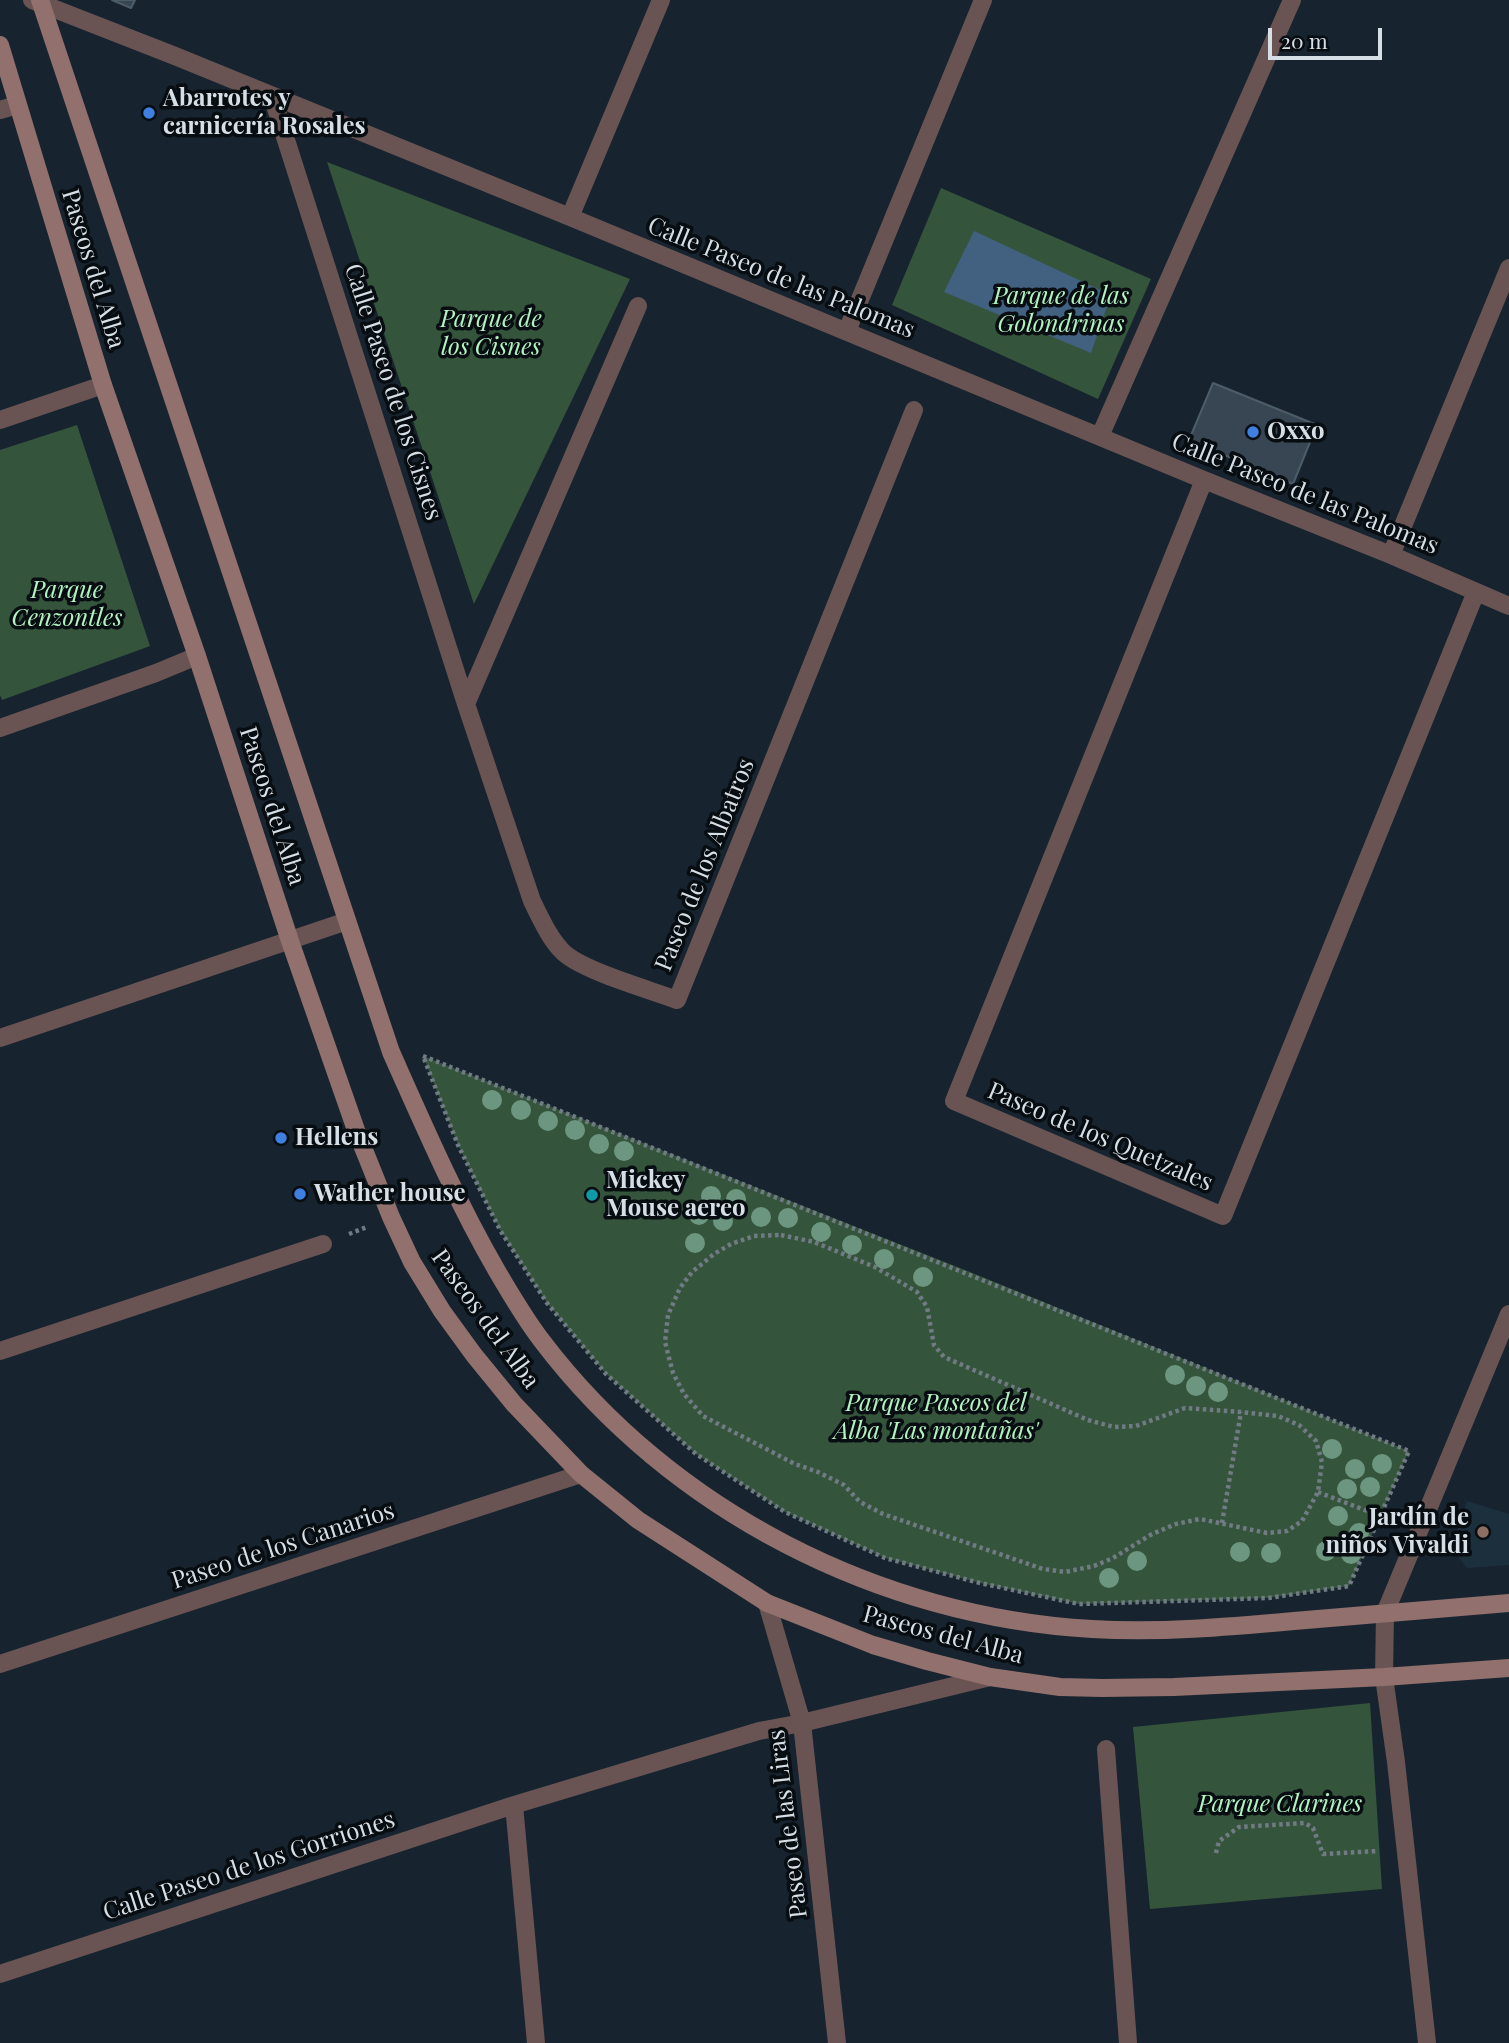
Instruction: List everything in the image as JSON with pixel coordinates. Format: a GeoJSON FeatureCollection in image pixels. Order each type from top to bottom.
{"type":"FeatureCollection","features":[{"type":"Feature","properties":{"kind":"street"},"geometry":{"type":"LineString","coordinates":[[570,217],[661,0]]}},
{"type":"Feature","properties":{"kind":"street"},"geometry":{"type":"LineString","coordinates":[[848,331],[983,0]]}},
{"type":"Feature","properties":{"kind":"street"},"geometry":{"type":"LineString","coordinates":[[1100,436],[1292,0]]}},
{"type":"Feature","properties":{"kind":"street","name":"Calle Paseo de las Palomas"},"geometry":{"type":"LineString","coordinates":[[38,1],[848,331],[1509,606]]}},
{"type":"Feature","properties":{"kind":"street","name":"Paseos del Alba"},"geometry":{"type":"LineString","coordinates":[[38,1],[391,1052],[430,1141],[476,1233],[513,1298],[576,1383],[647,1452],[701,1495],[770,1537],[881,1585],[947,1606],[1022,1622],[1096,1630],[1143,1631],[1204,1629],[1509,1604]]}},
{"type":"Feature","properties":{"kind":"street","name":"Paseos del Alba"},"geometry":{"type":"LineString","coordinates":[[0,45],[9,108],[356,1129],[412,1262],[442,1311],[514,1404],[581,1474],[638,1520],[766,1603],[873,1645],[990,1677],[1060,1687],[1102,1688],[1384,1677],[1509,1668]]}},
{"type":"Feature","properties":{"kind":"street","name":"Calle Paseo de los Cisnes"},"geometry":{"type":"LineString","coordinates":[[272,96],[466,704]]}},
{"type":"Feature","properties":{"kind":"street"},"geometry":{"type":"LineString","coordinates":[[1391,555],[1509,268]]}},
{"type":"Feature","properties":{"kind":"street"},"geometry":{"type":"LineString","coordinates":[[466,704],[638,306]]}},
{"type":"Feature","properties":{"kind":"street"},"geometry":{"type":"LineString","coordinates":[[0,420],[103,385]]}},
{"type":"Feature","properties":{"kind":"street","name":"Paseo de los Albatros"},"geometry":{"type":"LineString","coordinates":[[466,704],[532,901],[556,945],[582,965],[677,1000],[914,410]]}},
{"type":"Feature","properties":{"kind":"street","name":"Paseo de los Quetzales"},"geometry":{"type":"LineString","coordinates":[[1204,480],[954,1101],[1223,1216],[1476,592]]}},
{"type":"Feature","properties":{"kind":"street"},"geometry":{"type":"LineString","coordinates":[[0,727],[197,656]]}},
{"type":"Feature","properties":{"kind":"street"},"geometry":{"type":"LineString","coordinates":[[0,1038],[347,921]]}},
{"type":"Feature","properties":{"kind":"street"},"geometry":{"type":"LineString","coordinates":[[0,1351],[323,1244]]}},
{"type":"Feature","properties":{"kind":"street"},"geometry":{"type":"LineString","coordinates":[[1427,2043],[1384,1677],[1385,1613],[1509,1314]]}},
{"type":"Feature","properties":{"kind":"street","name":"Paseo de los Canarios"},"geometry":{"type":"LineString","coordinates":[[0,1664],[581,1474]]}},
{"type":"Feature","properties":{"kind":"street","name":"Paseo de las Liras"},"geometry":{"type":"LineString","coordinates":[[766,1603],[802,1723],[837,2043]]}},
{"type":"Feature","properties":{"kind":"street","name":"Calle Paseo de los Gorriones"},"geometry":{"type":"LineString","coordinates":[[0,1974],[514,1805],[759,1731],[990,1677]]}},
{"type":"Feature","properties":{"kind":"street"},"geometry":{"type":"LineString","coordinates":[[1106,1749],[1128,2043]]}},
{"type":"Feature","properties":{"kind":"street"},"geometry":{"type":"LineString","coordinates":[[514,1805],[536,2043]]}},
{"type":"Feature","properties":{"kind":"path"},"geometry":{"type":"LineString","coordinates":[[423,1056],[1409,1451],[1380,1516],[1349,1586],[1268,1598],[1079,1604],[980,1583],[885,1558],[785,1512],[686,1446],[606,1374],[547,1303],[500,1230],[458,1145],[423,1056]]}},
{"type":"Feature","properties":{"kind":"path"},"geometry":{"type":"LineString","coordinates":[[323,1244],[391,1217]]}},
{"type":"Feature","properties":{"kind":"path"},"geometry":{"type":"LineString","coordinates":[[780,1235],[814,1241],[875,1267],[917,1292],[926,1307],[934,1345],[944,1357],[1088,1420],[1114,1427],[1136,1426],[1185,1408],[1278,1416],[1299,1425],[1316,1441],[1322,1462],[1318,1492],[1302,1521],[1287,1531],[1267,1534],[1200,1519],[1176,1524],[1152,1534],[1113,1558],[1094,1566],[1065,1572],[1043,1569],[883,1514],[860,1502],[844,1485],[795,1464],[703,1416],[684,1394],[673,1373],[664,1342],[668,1315],[680,1288],[692,1272],[714,1254],[732,1244],[754,1236],[780,1235]]}},
{"type":"Feature","properties":{"kind":"path"},"geometry":{"type":"LineString","coordinates":[[1222,1523],[1241,1412]]}},
{"type":"Feature","properties":{"kind":"path"},"geometry":{"type":"LineString","coordinates":[[1318,1492],[1380,1516]]}},
{"type":"Feature","properties":{"kind":"path"},"geometry":{"type":"LineString","coordinates":[[1216,1853],[1219,1841],[1239,1827],[1305,1823],[1313,1828],[1323,1854],[1389,1850]]}},
{"type":"Feature","properties":{"kind":"shaded area","name":"Jardín de niños Vivaldi"},"geometry":{"type":"Polygon","coordinates":[[[1467,1501],[1509,1514],[1509,1565],[1467,1568],[1452,1549],[1467,1501]]]}},
{"type":"Feature","properties":{"kind":"green space","name":"Parque de los Cisnes"},"geometry":{"type":"Polygon","coordinates":[[[327,162],[630,279],[474,604],[327,162]]]}},
{"type":"Feature","properties":{"kind":"green space","name":"Parque de las Golondrinas"},"geometry":{"type":"Polygon","coordinates":[[[941,188],[1151,279],[1098,399],[892,305],[941,188]]]}},
{"type":"Feature","properties":{"kind":"green space","name":"Parque Cenzontles"},"geometry":{"type":"Polygon","coordinates":[[[77,425],[150,646],[2,700],[0,450],[77,425]]]}},
{"type":"Feature","properties":{"kind":"green space","name":"Parque Paseos del Alba 'Las montañas'"},"geometry":{"type":"Polygon","coordinates":[[[423,1056],[970,1272],[1409,1451],[1349,1586],[1268,1598],[1079,1604],[980,1583],[885,1558],[785,1512],[696,1454],[606,1374],[547,1303],[500,1230],[458,1145],[423,1056]]]}},
{"type":"Feature","properties":{"kind":"green space","name":"Parque Clarines"},"geometry":{"type":"Polygon","coordinates":[[[1370,1703],[1382,1889],[1150,1909],[1133,1727],[1370,1703]]]}},
{"type":"Feature","properties":{"kind":"water"},"geometry":{"type":"Polygon","coordinates":[[[974,231],[1111,295],[1091,353],[944,292],[974,231]]]}},
{"type":"Feature","properties":{"kind":"building"},"geometry":{"type":"Polygon","coordinates":[[[112,0],[135,0],[131,8],[112,0]]]}},
{"type":"Feature","properties":{"kind":"building","name":"Oxxo"},"geometry":{"type":"Polygon","coordinates":[[[1213,383],[1317,425],[1293,484],[1189,440],[1213,383]]]}},
{"type":"Feature","properties":{"kind":"place","name":"Abarrotes y carnicería Rosales"},"geometry":{"type":"Point","coordinates":[149,113]}},
{"type":"Feature","properties":{"kind":"place","name":"Oxxo"},"geometry":{"type":"Point","coordinates":[1253,432]}},
{"type":"Feature","properties":{"kind":"place","name":"Hellens"},"geometry":{"type":"Point","coordinates":[281,1138]}},
{"type":"Feature","properties":{"kind":"place","name":"Wather house"},"geometry":{"type":"Point","coordinates":[300,1194]}},
{"type":"Feature","properties":{"kind":"place","name":"Mickey Mouse aereo"},"geometry":{"type":"Point","coordinates":[592,1195]}},
{"type":"Feature","properties":{"kind":"place","name":"Jardín de niños Vivaldi"},"geometry":{"type":"Point","coordinates":[1483,1532]}}]}
